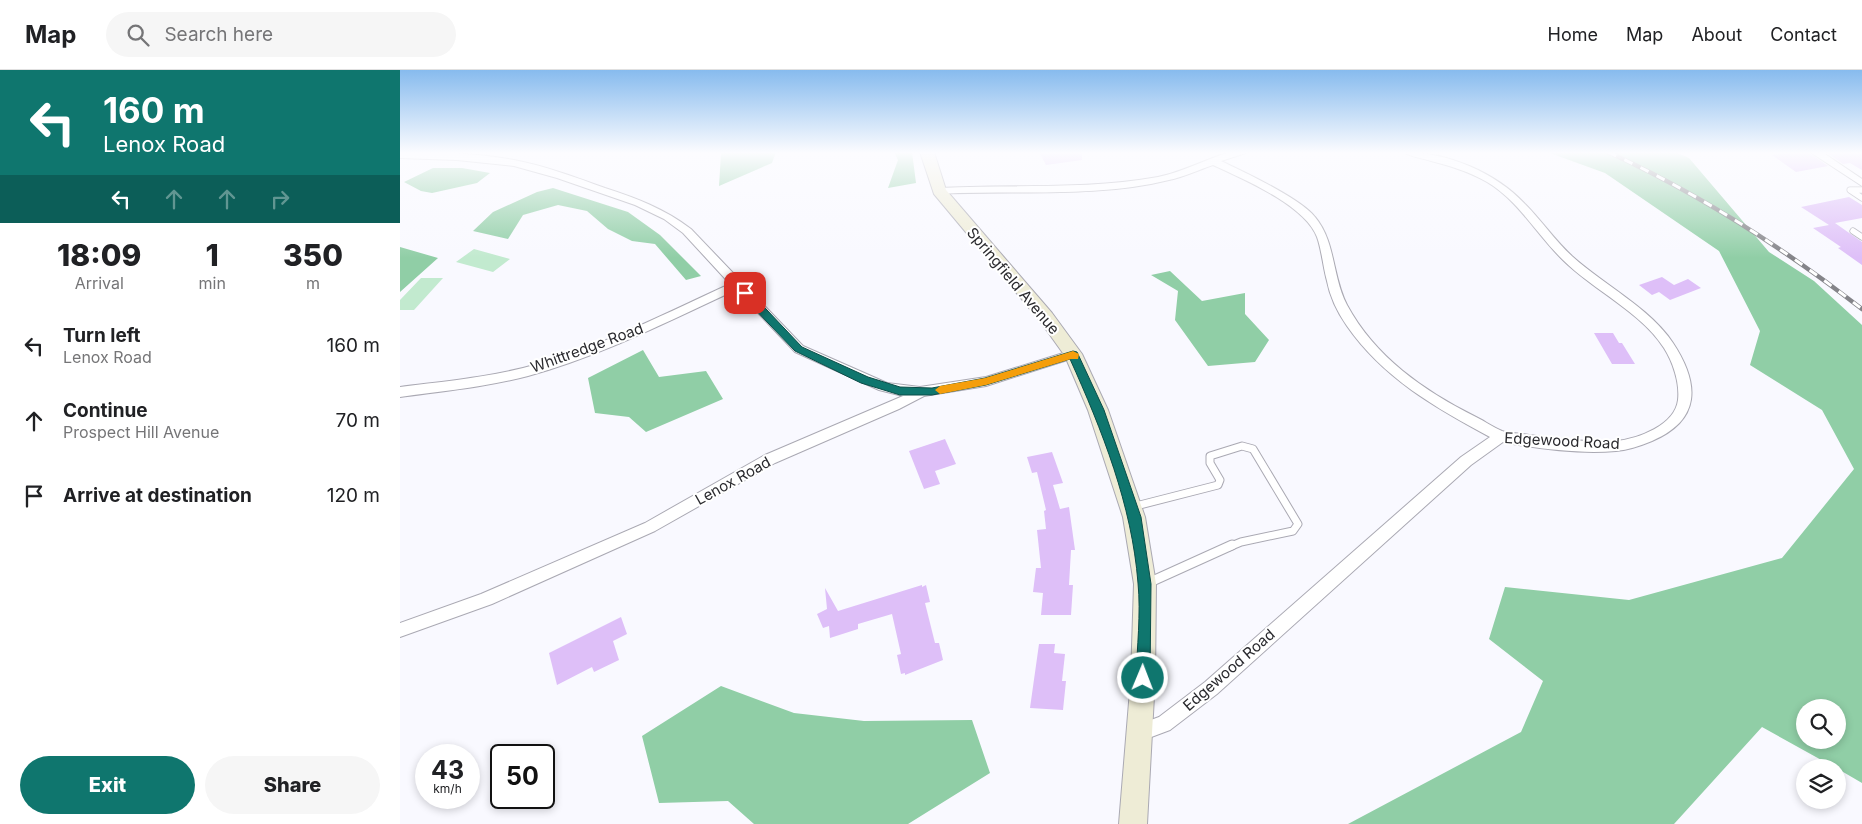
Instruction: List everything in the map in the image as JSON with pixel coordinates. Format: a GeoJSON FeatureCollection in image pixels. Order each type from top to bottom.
{"type":"FeatureCollection","features":[{"type":"Feature","properties":{"kind":"main road","name":"Springfield Avenue"},"geometry":{"type":"LineString","coordinates":[[938,187],[1046,317],[1073,354],[1098,410],[1131,507],[1145,584],[1143,678],[1133,824]]}},
{"type":"Feature","properties":{"kind":"street"},"geometry":{"type":"LineString","coordinates":[[594,187],[642,204],[668,216],[687,231],[798,349],[827,364],[884,387],[900,391],[921,392]]}},
{"type":"Feature","properties":{"kind":"street"},"geometry":{"type":"LineString","coordinates":[[939,191],[1016,187]]}},
{"type":"Feature","properties":{"kind":"street"},"geometry":{"type":"LineString","coordinates":[[1265,187],[1310,216],[1320,229],[1334,293],[1350,324],[1386,365],[1446,408],[1501,436]]}},
{"type":"Feature","properties":{"kind":"street","name":"Edgewood Road"},"geometry":{"type":"LineString","coordinates":[[1138,733],[1164,724],[1211,688],[1466,460],[1501,436],[1546,443],[1616,447],[1640,440],[1673,424],[1682,412],[1685,402],[1679,365],[1668,343],[1648,321],[1598,284],[1569,259],[1550,241],[1513,197],[1500,187]]}},
{"type":"Feature","properties":{"kind":"street","name":"Whittredge Road"},"geometry":{"type":"LineString","coordinates":[[400,392],[502,377],[541,368],[617,340],[737,284]]}},
{"type":"Feature","properties":{"kind":"street","name":"Lenox Road"},"geometry":{"type":"LineString","coordinates":[[400,630],[486,599],[650,527],[770,460],[894,406],[921,392],[986,381],[1073,354]]}},
{"type":"Feature","properties":{"kind":"lane"},"geometry":{"type":"LineString","coordinates":[[1862,190],[1850,190],[1862,198]]}},
{"type":"Feature","properties":{"kind":"lane"},"geometry":{"type":"LineString","coordinates":[[1862,229],[1853,231],[1862,237]]}},
{"type":"Feature","properties":{"kind":"lane"},"geometry":{"type":"LineString","coordinates":[[1131,507],[1218,485],[1220,480],[1210,463],[1210,456],[1242,446],[1253,449],[1298,524],[1292,531],[1241,542],[1212,553],[1145,584]]}},
{"type":"Feature","properties":{"kind":"green space"},"geometry":{"type":"Polygon","coordinates":[[[414,187],[458,187],[432,193],[414,187]]]}},
{"type":"Feature","properties":{"kind":"green space"},"geometry":{"type":"Polygon","coordinates":[[[1626,187],[1714,187],[1769,252],[1814,281],[1862,325],[1862,783],[1846,774],[1846,759],[1820,759],[1802,749],[1846,749],[1846,699],[1796,699],[1796,746],[1762,727],[1674,824],[1348,824],[1521,732],[1543,681],[1489,639],[1505,587],[1629,600],[1782,558],[1854,469],[1822,410],[1750,365],[1760,331],[1719,251],[1626,187]]]}},
{"type":"Feature","properties":{"kind":"green space"},"geometry":{"type":"Polygon","coordinates":[[[553,188],[628,212],[660,235],[701,276],[686,280],[655,244],[632,241],[608,229],[587,211],[558,205],[523,215],[508,239],[473,231],[493,212],[537,192],[553,188]]]}},
{"type":"Feature","properties":{"kind":"green space"},"geometry":{"type":"Polygon","coordinates":[[[400,247],[438,258],[400,292],[400,247]]]}},
{"type":"Feature","properties":{"kind":"green space"},"geometry":{"type":"Polygon","coordinates":[[[474,249],[510,259],[493,272],[456,262],[474,249]]]}},
{"type":"Feature","properties":{"kind":"green space"},"geometry":{"type":"Polygon","coordinates":[[[1170,271],[1202,301],[1245,293],[1245,314],[1269,340],[1255,362],[1208,366],[1175,320],[1178,291],[1151,275],[1170,271]]]}},
{"type":"Feature","properties":{"kind":"green space"},"geometry":{"type":"Polygon","coordinates":[[[421,278],[443,278],[414,310],[400,310],[400,300],[421,278]]]}},
{"type":"Feature","properties":{"kind":"green space"},"geometry":{"type":"Polygon","coordinates":[[[643,350],[659,377],[706,371],[723,399],[646,432],[629,417],[595,413],[588,378],[643,350]]]}},
{"type":"Feature","properties":{"kind":"green space"},"geometry":{"type":"Polygon","coordinates":[[[721,686],[794,713],[864,721],[972,720],[990,773],[908,824],[754,824],[728,801],[659,803],[642,736],[721,686]]]}},
{"type":"Feature","properties":{"kind":"building"},"geometry":{"type":"Polygon","coordinates":[[[1849,197],[1862,205],[1862,218],[1835,223],[1862,242],[1862,265],[1838,248],[1841,247],[1813,228],[1829,225],[1801,207],[1849,197]]]}},
{"type":"Feature","properties":{"kind":"building"},"geometry":{"type":"Polygon","coordinates":[[[1662,277],[1674,285],[1688,279],[1701,288],[1670,300],[1659,292],[1652,295],[1639,285],[1662,277]]]}},
{"type":"Feature","properties":{"kind":"building"},"geometry":{"type":"Polygon","coordinates":[[[1594,333],[1613,333],[1619,343],[1622,343],[1635,364],[1612,364],[1594,333]]]}},
{"type":"Feature","properties":{"kind":"building"},"geometry":{"type":"Polygon","coordinates":[[[945,439],[956,464],[935,471],[940,484],[924,489],[909,451],[945,439]]]}},
{"type":"Feature","properties":{"kind":"building"},"geometry":{"type":"Polygon","coordinates":[[[1052,452],[1063,483],[1053,485],[1060,509],[1069,507],[1075,550],[1071,550],[1069,585],[1073,585],[1071,615],[1041,615],[1043,593],[1033,592],[1036,568],[1041,568],[1037,530],[1046,529],[1044,511],[1046,510],[1037,472],[1032,473],[1027,457],[1052,452]]]}},
{"type":"Feature","properties":{"kind":"building"},"geometry":{"type":"Polygon","coordinates":[[[922,585],[922,587],[926,585],[930,602],[925,603],[935,643],[939,643],[943,660],[905,675],[905,673],[901,674],[897,655],[901,654],[892,614],[858,624],[858,629],[830,638],[829,626],[823,628],[817,614],[827,609],[825,588],[838,611],[922,585]]]}},
{"type":"Feature","properties":{"kind":"building"},"geometry":{"type":"Polygon","coordinates":[[[621,617],[627,634],[613,641],[619,660],[594,672],[592,667],[557,685],[549,653],[621,617]]]}},
{"type":"Feature","properties":{"kind":"building"},"geometry":{"type":"Polygon","coordinates":[[[1039,644],[1055,644],[1054,653],[1065,654],[1062,681],[1066,681],[1063,710],[1030,708],[1039,644]]]}},
{"type":"Feature","properties":{"kind":"railway"},"geometry":{"type":"LineString","coordinates":[[1677,187],[1771,243],[1862,309]]}},
{"type":"Feature","properties":{"kind":"slow traffic"},"geometry":{"type":"LineString","coordinates":[[940,390],[986,381],[1073,354],[1074,356]]}},
{"type":"Feature","properties":{"kind":"route"},"geometry":{"type":"LineString","coordinates":[[745,293],[798,349],[864,380],[900,391],[932,392],[986,381],[1073,354],[1098,410],[1116,458],[1134,517],[1145,584],[1143,678]]}}]}
